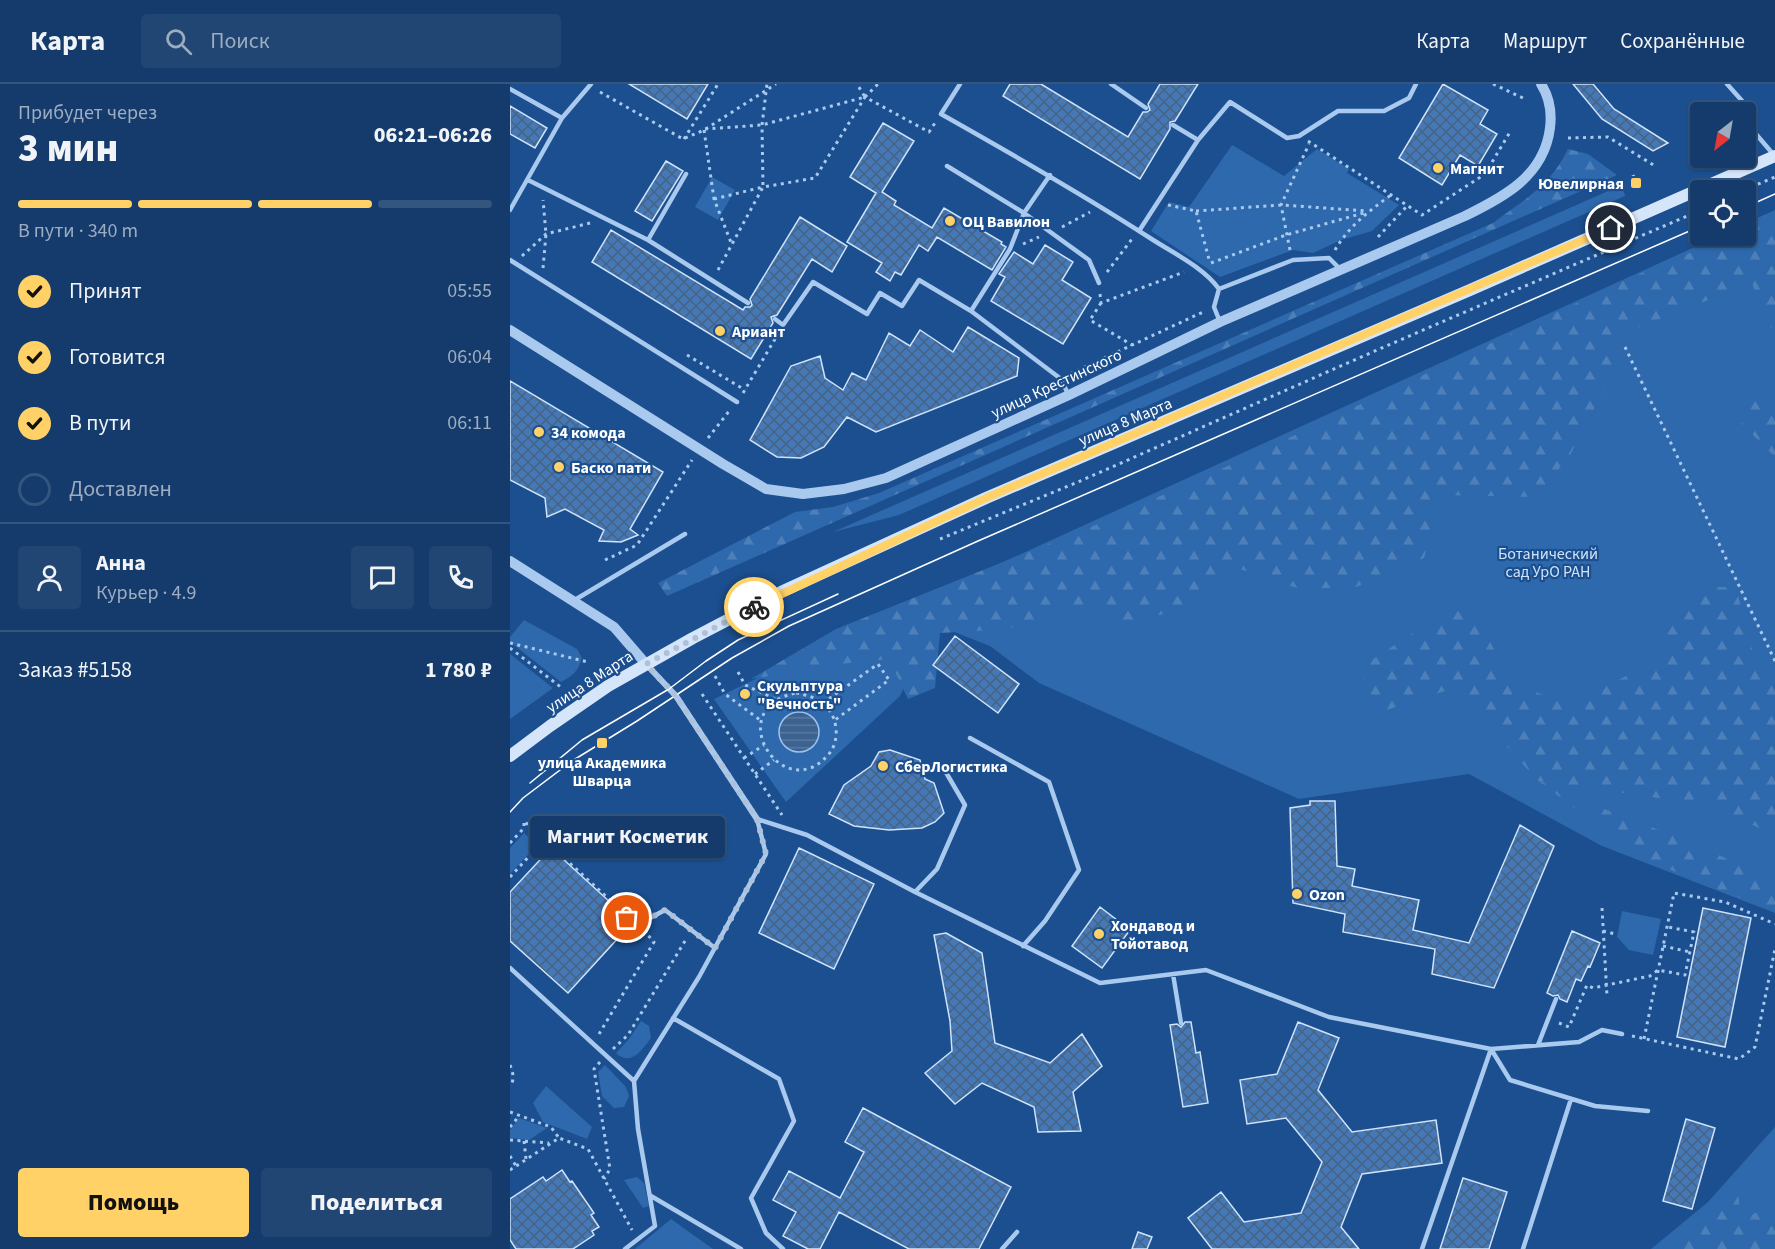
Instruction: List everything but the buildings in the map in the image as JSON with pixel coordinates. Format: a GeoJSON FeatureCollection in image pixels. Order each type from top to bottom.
{"type":"FeatureCollection","features":[{"type":"Feature","properties":{"kind":"main road","name":"улица 8 Марта"},"geometry":{"type":"LineString","coordinates":[[510,756],[560,719],[646,664],[781,592],[986,498],[1775,156]]}},
{"type":"Feature","properties":{"kind":"street","name":"улица Крестинского"},"geometry":{"type":"LineString","coordinates":[[510,330],[766,489],[803,494],[844,489],[886,478],[1069,395],[1220,322],[1500,199],[1530,176],[1545,150],[1552,112],[1546,91],[1541,84]]}},
{"type":"Feature","properties":{"kind":"street"},"geometry":{"type":"LineString","coordinates":[[510,561],[614,627],[676,696],[757,819]]}},
{"type":"Feature","properties":{"kind":"lane"},"geometry":{"type":"LineString","coordinates":[[960,84],[942,114],[1050,175],[1139,231],[1196,268],[1219,289]]}},
{"type":"Feature","properties":{"kind":"lane"},"geometry":{"type":"LineString","coordinates":[[1111,84],[1146,108]]}},
{"type":"Feature","properties":{"kind":"lane"},"geometry":{"type":"LineString","coordinates":[[1139,231],[1198,140],[1230,102],[1287,138],[1299,136],[1338,111],[1384,111],[1409,98],[1416,84]]}},
{"type":"Feature","properties":{"kind":"lane"},"geometry":{"type":"LineString","coordinates":[[1727,84],[1744,103],[1750,127],[1775,156]]}},
{"type":"Feature","properties":{"kind":"lane"},"geometry":{"type":"LineString","coordinates":[[510,208],[562,118],[590,85]]}},
{"type":"Feature","properties":{"kind":"lane"},"geometry":{"type":"LineString","coordinates":[[510,89],[562,118]]}},
{"type":"Feature","properties":{"kind":"lane"},"geometry":{"type":"LineString","coordinates":[[1173,125],[1198,140]]}},
{"type":"Feature","properties":{"kind":"lane"},"geometry":{"type":"LineString","coordinates":[[947,165],[1024,213],[1089,260],[1099,283]]}},
{"type":"Feature","properties":{"kind":"lane"},"geometry":{"type":"LineString","coordinates":[[648,240],[686,174]]}},
{"type":"Feature","properties":{"kind":"lane"},"geometry":{"type":"LineString","coordinates":[[971,311],[1010,249],[1024,213],[1050,175]]}},
{"type":"Feature","properties":{"kind":"lane"},"geometry":{"type":"LineString","coordinates":[[528,180],[648,240],[747,303]]}},
{"type":"Feature","properties":{"kind":"lane"},"geometry":{"type":"LineString","coordinates":[[1219,289],[1293,260],[1329,258],[1341,270]]}},
{"type":"Feature","properties":{"kind":"lane"},"geometry":{"type":"LineString","coordinates":[[512,262],[737,402]]}},
{"type":"Feature","properties":{"kind":"lane"},"geometry":{"type":"LineString","coordinates":[[775,319],[783,325],[813,282],[867,314],[880,293],[902,306],[919,280],[971,311],[1061,379],[1069,395]]}},
{"type":"Feature","properties":{"kind":"lane"},"geometry":{"type":"LineString","coordinates":[[1219,289],[1214,307],[1220,322]]}},
{"type":"Feature","properties":{"kind":"lane"},"geometry":{"type":"LineString","coordinates":[[573,601],[685,534]]}},
{"type":"Feature","properties":{"kind":"lane"},"geometry":{"type":"LineString","coordinates":[[970,738],[1049,782],[1079,870],[1045,921],[1023,946]]}},
{"type":"Feature","properties":{"kind":"lane"},"geometry":{"type":"LineString","coordinates":[[915,892],[937,869],[965,806],[944,769]]}},
{"type":"Feature","properties":{"kind":"lane"},"geometry":{"type":"LineString","coordinates":[[757,819],[807,835],[915,892],[1100,983],[1206,970],[1329,1017],[1491,1049],[1579,1042],[1602,1030],[1622,1034]]}},
{"type":"Feature","properties":{"kind":"lane"},"geometry":{"type":"LineString","coordinates":[[625,1249],[655,1226],[638,1129],[634,1081],[715,948],[766,854],[757,819]]}},
{"type":"Feature","properties":{"kind":"lane"},"geometry":{"type":"LineString","coordinates":[[627,918],[637,925],[665,910],[715,948]]}},
{"type":"Feature","properties":{"kind":"lane"},"geometry":{"type":"LineString","coordinates":[[510,968],[634,1081]]}},
{"type":"Feature","properties":{"kind":"lane"},"geometry":{"type":"LineString","coordinates":[[1173,974],[1181,1023]]}},
{"type":"Feature","properties":{"kind":"lane"},"geometry":{"type":"LineString","coordinates":[[1538,1045],[1556,999]]}},
{"type":"Feature","properties":{"kind":"lane"},"geometry":{"type":"LineString","coordinates":[[673,1018],[779,1079],[794,1121],[751,1198],[766,1233],[783,1249]]}},
{"type":"Feature","properties":{"kind":"lane"},"geometry":{"type":"LineString","coordinates":[[1491,1049],[1510,1080],[1595,1106],[1648,1111]]}},
{"type":"Feature","properties":{"kind":"lane"},"geometry":{"type":"LineString","coordinates":[[1422,1249],[1491,1049]]}},
{"type":"Feature","properties":{"kind":"lane"},"geometry":{"type":"LineString","coordinates":[[1523,1249],[1571,1099]]}},
{"type":"Feature","properties":{"kind":"lane"},"geometry":{"type":"LineString","coordinates":[[651,1196],[741,1249]]}},
{"type":"Feature","properties":{"kind":"lane"},"geometry":{"type":"LineString","coordinates":[[1002,1249],[1017,1232]]}},
{"type":"Feature","properties":{"kind":"path"},"geometry":{"type":"LineString","coordinates":[[683,139],[718,84]]}},
{"type":"Feature","properties":{"kind":"path"},"geometry":{"type":"LineString","coordinates":[[713,281],[763,187],[762,125],[767,84]]}},
{"type":"Feature","properties":{"kind":"path"},"geometry":{"type":"LineString","coordinates":[[683,139],[704,130],[776,84]]}},
{"type":"Feature","properties":{"kind":"path"},"geometry":{"type":"LineString","coordinates":[[857,84],[865,97],[929,132],[942,114]]}},
{"type":"Feature","properties":{"kind":"path"},"geometry":{"type":"LineString","coordinates":[[714,199],[815,178],[865,97],[878,84]]}},
{"type":"Feature","properties":{"kind":"path"},"geometry":{"type":"LineString","coordinates":[[1493,84],[1525,99]]}},
{"type":"Feature","properties":{"kind":"path"},"geometry":{"type":"LineString","coordinates":[[590,85],[683,139]]}},
{"type":"Feature","properties":{"kind":"path"},"geometry":{"type":"LineString","coordinates":[[704,130],[762,125],[865,97]]}},
{"type":"Feature","properties":{"kind":"path"},"geometry":{"type":"LineString","coordinates":[[704,130],[714,199],[732,245]]}},
{"type":"Feature","properties":{"kind":"path"},"geometry":{"type":"LineString","coordinates":[[1299,136],[1422,215],[1485,174],[1510,132]]}},
{"type":"Feature","properties":{"kind":"path"},"geometry":{"type":"LineString","coordinates":[[1568,138],[1608,137],[1654,166]]}},
{"type":"Feature","properties":{"kind":"path"},"geometry":{"type":"LineString","coordinates":[[1293,260],[1281,205],[1310,142]]}},
{"type":"Feature","properties":{"kind":"path"},"geometry":{"type":"LineString","coordinates":[[1633,175],[1636,183]]}},
{"type":"Feature","properties":{"kind":"path"},"geometry":{"type":"LineString","coordinates":[[1756,185],[1775,177]]}},
{"type":"Feature","properties":{"kind":"path"},"geometry":{"type":"LineString","coordinates":[[542,187],[546,234],[544,282]]}},
{"type":"Feature","properties":{"kind":"path"},"geometry":{"type":"LineString","coordinates":[[1132,345],[1090,320],[1101,303],[1286,236],[1368,211],[1391,195]]}},
{"type":"Feature","properties":{"kind":"path"},"geometry":{"type":"LineString","coordinates":[[1157,203],[1196,211],[1281,205],[1368,211]]}},
{"type":"Feature","properties":{"kind":"path"},"geometry":{"type":"LineString","coordinates":[[1377,239],[1407,206]]}},
{"type":"Feature","properties":{"kind":"path"},"geometry":{"type":"LineString","coordinates":[[1196,211],[1211,263]]}},
{"type":"Feature","properties":{"kind":"path"},"geometry":{"type":"LineString","coordinates":[[940,540],[1690,215]]}},
{"type":"Feature","properties":{"kind":"path"},"geometry":{"type":"LineString","coordinates":[[512,262],[546,234],[606,220]]}},
{"type":"Feature","properties":{"kind":"path"},"geometry":{"type":"LineString","coordinates":[[1101,303],[1099,283],[1139,231]]}},
{"type":"Feature","properties":{"kind":"path"},"geometry":{"type":"LineString","coordinates":[[605,560],[637,545],[699,449],[737,402],[783,325]]}},
{"type":"Feature","properties":{"kind":"path"},"geometry":{"type":"LineString","coordinates":[[1625,347],[1775,661]]}},
{"type":"Feature","properties":{"kind":"path"},"geometry":{"type":"LineString","coordinates":[[510,643],[588,662]]}},
{"type":"Feature","properties":{"kind":"path"},"geometry":{"type":"LineString","coordinates":[[510,648],[562,688]]}},
{"type":"Feature","properties":{"kind":"path"},"geometry":{"type":"LineString","coordinates":[[823,703],[878,664],[889,680],[835,720]]}},
{"type":"Feature","properties":{"kind":"path"},"geometry":{"type":"LineString","coordinates":[[738,672],[745,685],[775,699]]}},
{"type":"Feature","properties":{"kind":"path"},"geometry":{"type":"LineString","coordinates":[[715,676],[725,694],[760,720]]}},
{"type":"Feature","properties":{"kind":"path"},"geometry":{"type":"LineString","coordinates":[[702,694],[782,815]]}},
{"type":"Feature","properties":{"kind":"path"},"geometry":{"type":"LineString","coordinates":[[808,694],[823,703],[835,720],[836,737],[830,754],[817,765],[801,770],[786,768],[774,760],[764,745],[760,720],[775,699],[782,695],[808,694]]}},
{"type":"Feature","properties":{"kind":"path"},"geometry":{"type":"LineString","coordinates":[[744,758],[764,745]]}},
{"type":"Feature","properties":{"kind":"path"},"geometry":{"type":"LineString","coordinates":[[755,774],[774,760]]}},
{"type":"Feature","properties":{"kind":"path"},"geometry":{"type":"LineString","coordinates":[[510,843],[524,828],[524,821],[654,942],[593,1044]]}},
{"type":"Feature","properties":{"kind":"path"},"geometry":{"type":"LineString","coordinates":[[510,877],[544,840]]}},
{"type":"Feature","properties":{"kind":"path"},"geometry":{"type":"LineString","coordinates":[[1775,924],[1725,902],[1674,893],[1644,1039],[1739,1059],[1755,1047],[1775,949]]}},
{"type":"Feature","properties":{"kind":"path"},"geometry":{"type":"LineString","coordinates":[[1602,908],[1607,996]]}},
{"type":"Feature","properties":{"kind":"path"},"geometry":{"type":"LineString","coordinates":[[1549,1019],[1569,1027],[1587,986],[1593,988],[1650,976],[1659,970],[1685,975],[1694,932],[1667,927]]}},
{"type":"Feature","properties":{"kind":"path"},"geometry":{"type":"LineString","coordinates":[[604,1179],[610,1169],[594,1069],[628,1035],[692,930]]}},
{"type":"Feature","properties":{"kind":"path"},"geometry":{"type":"LineString","coordinates":[[1603,932],[1616,934]]}},
{"type":"Feature","properties":{"kind":"path"},"geometry":{"type":"LineString","coordinates":[[1663,946],[1690,952]]}},
{"type":"Feature","properties":{"kind":"path"},"geometry":{"type":"LineString","coordinates":[[510,1065],[513,1073],[510,1086]]}},
{"type":"Feature","properties":{"kind":"path"},"geometry":{"type":"LineString","coordinates":[[510,1112],[551,1127],[559,1138],[588,1149],[638,1239]]}},
{"type":"Feature","properties":{"kind":"path"},"geometry":{"type":"LineString","coordinates":[[510,1127],[519,1116]]}},
{"type":"Feature","properties":{"kind":"path"},"geometry":{"type":"LineString","coordinates":[[510,1170],[559,1138]]}},
{"type":"Feature","properties":{"kind":"path"},"geometry":{"type":"LineString","coordinates":[[510,1140],[551,1143]]}},
{"type":"Feature","properties":{"kind":"path"},"geometry":{"type":"LineString","coordinates":[[524,1141],[526,1159]]}},
{"type":"Feature","properties":{"kind":"path"},"geometry":{"type":"LineString","coordinates":[[510,1156],[516,1166]]}},
{"type":"Feature","properties":{"kind":"green space"},"geometry":{"type":"Polygon","coordinates":[[[1232,145],[1284,176],[1317,149],[1349,169],[1347,173],[1399,205],[1372,231],[1341,240],[1313,253],[1293,250],[1220,277],[1151,231],[1169,202],[1189,207],[1232,145]]]}},
{"type":"Feature","properties":{"kind":"green space"},"geometry":{"type":"Polygon","coordinates":[[[1568,149],[1588,154],[1617,175],[667,596],[658,583],[795,512],[833,507],[879,493],[1493,223],[1545,182],[1568,149]]]}},
{"type":"Feature","properties":{"kind":"green space"},"geometry":{"type":"Polygon","coordinates":[[[712,177],[735,190],[718,220],[695,207],[712,177]]]}},
{"type":"Feature","properties":{"kind":"green space"},"geometry":{"type":"Polygon","coordinates":[[[1622,185],[1625,196],[899,515],[833,532],[1622,185]]]}},
{"type":"Feature","properties":{"kind":"green space","name":"Ботанический сад УрО РАН"},"geometry":{"type":"Polygon","coordinates":[[[1775,210],[1775,913],[1602,846],[1469,774],[1299,799],[1039,683],[990,646],[934,624],[900,696],[786,802],[714,699],[911,604],[1697,246],[1756,246],[1756,219],[1775,210]]]}},
{"type":"Feature","properties":{"kind":"green space"},"geometry":{"type":"Polygon","coordinates":[[[1775,217],[1775,324],[1769,329],[1752,283],[1621,334],[1608,382],[1569,457],[1535,497],[1442,495],[1424,558],[1356,587],[1300,589],[1240,569],[1184,608],[1122,626],[1091,602],[1007,629],[940,633],[935,688],[908,699],[889,659],[839,664],[751,679],[836,629],[1093,526],[1248,457],[1632,277],[1707,246],[1756,246],[1756,225],[1775,217]]]}},
{"type":"Feature","properties":{"kind":"green space"},"geometry":{"type":"Polygon","coordinates":[[[1758,396],[1775,412],[1775,457],[1742,424],[1758,396]]]}},
{"type":"Feature","properties":{"kind":"green space"},"geometry":{"type":"Polygon","coordinates":[[[1705,586],[1736,588],[1754,657],[1775,690],[1775,835],[1708,805],[1540,781],[1689,842],[1747,869],[1775,885],[1775,912],[1644,859],[1537,780],[1454,688],[1371,715],[1361,667],[1433,620],[1471,606],[1512,683],[1567,704],[1658,661],[1672,618],[1705,586]]]}},
{"type":"Feature","properties":{"kind":"green space"},"geometry":{"type":"Polygon","coordinates":[[[524,620],[577,649],[582,658],[572,675],[561,682],[510,642],[510,637],[524,620]]]}},
{"type":"Feature","properties":{"kind":"green space"},"geometry":{"type":"Polygon","coordinates":[[[510,654],[553,688],[510,719],[510,654]]]}},
{"type":"Feature","properties":{"kind":"green space"},"geometry":{"type":"Polygon","coordinates":[[[524,833],[537,845],[510,874],[510,848],[524,833]]]}},
{"type":"Feature","properties":{"kind":"green space"},"geometry":{"type":"Polygon","coordinates":[[[1622,911],[1661,919],[1653,955],[1629,950],[1617,937],[1622,911]]]}},
{"type":"Feature","properties":{"kind":"green space"},"geometry":{"type":"Polygon","coordinates":[[[641,1021],[649,1026],[651,1038],[636,1055],[631,1058],[621,1057],[616,1053],[641,1021]]]}},
{"type":"Feature","properties":{"kind":"green space"},"geometry":{"type":"Polygon","coordinates":[[[605,1065],[626,1087],[629,1096],[624,1107],[614,1108],[602,1096],[598,1072],[605,1065]]]}},
{"type":"Feature","properties":{"kind":"green space"},"geometry":{"type":"Polygon","coordinates":[[[546,1086],[592,1127],[587,1139],[543,1122],[533,1103],[546,1086]]]}},
{"type":"Feature","properties":{"kind":"green space"},"geometry":{"type":"Polygon","coordinates":[[[519,1118],[547,1128],[529,1140],[510,1138],[510,1130],[519,1118]]]}},
{"type":"Feature","properties":{"kind":"green space"},"geometry":{"type":"Polygon","coordinates":[[[1775,1127],[1775,1249],[1651,1249],[1708,1202],[1775,1127]]]}},
{"type":"Feature","properties":{"kind":"green space"},"geometry":{"type":"Polygon","coordinates":[[[637,1177],[644,1183],[649,1206],[643,1208],[624,1180],[637,1177]]]}},
{"type":"Feature","properties":{"kind":"green space"},"geometry":{"type":"Polygon","coordinates":[[[1737,1185],[1741,1219],[1775,1205],[1775,1249],[1664,1249],[1737,1185]]]}},
{"type":"Feature","properties":{"kind":"green space"},"geometry":{"type":"Polygon","coordinates":[[[671,1219],[713,1249],[635,1249],[671,1219]]]}},
{"type":"Feature","properties":{"kind":"shaded area"},"geometry":{"type":"Polygon","coordinates":[[[799,712],[807,713],[813,718],[818,724],[818,740],[813,746],[807,751],[799,752],[791,751],[785,746],[780,740],[779,732],[780,724],[785,718],[791,713],[799,712]]]}},
{"type":"Feature","properties":{"kind":"tram line"},"geometry":{"type":"LineString","coordinates":[[1756,203],[1775,194]]}},
{"type":"Feature","properties":{"kind":"tram line"},"geometry":{"type":"LineString","coordinates":[[510,812],[523,798],[572,761],[732,658],[789,626],[978,541],[1690,231]]}},
{"type":"Feature","properties":{"kind":"tram line"},"geometry":{"type":"LineString","coordinates":[[530,783],[582,740],[669,689],[738,640],[838,594]]}},
{"type":"Feature","properties":{"kind":"way so far"},"geometry":{"type":"LineString","coordinates":[[627,918],[637,925],[665,910],[715,948],[766,854],[757,819],[676,696],[646,664],[754,607]]}},
{"type":"Feature","properties":{"kind":"place","name":"Магнит"},"geometry":{"type":"Point","coordinates":[1438,168]}},
{"type":"Feature","properties":{"kind":"place","name":"Ювелирная"},"geometry":{"type":"Point","coordinates":[1636,183]}},
{"type":"Feature","properties":{"kind":"place","name":"ОЦ Вавилон"},"geometry":{"type":"Point","coordinates":[950,221]}},
{"type":"Feature","properties":{"kind":"place","name":"Ариант"},"geometry":{"type":"Point","coordinates":[720,331]}},
{"type":"Feature","properties":{"kind":"place","name":"34 комода"},"geometry":{"type":"Point","coordinates":[539,432]}},
{"type":"Feature","properties":{"kind":"place","name":"Баско пати"},"geometry":{"type":"Point","coordinates":[559,467]}},
{"type":"Feature","properties":{"kind":"place","name":"Скульптура \"Вечность\""},"geometry":{"type":"Point","coordinates":[745,694]}},
{"type":"Feature","properties":{"kind":"place","name":"улица Академика Шварца"},"geometry":{"type":"Point","coordinates":[602,743]}},
{"type":"Feature","properties":{"kind":"place","name":"СберЛогистика"},"geometry":{"type":"Point","coordinates":[883,766]}},
{"type":"Feature","properties":{"kind":"place","name":"Ozon"},"geometry":{"type":"Point","coordinates":[1297,894]}},
{"type":"Feature","properties":{"kind":"place","name":"Магнит Косметик"},"geometry":{"type":"Point","coordinates":[627,918]}},
{"type":"Feature","properties":{"kind":"place","name":"Хондавод и Тойотавод"},"geometry":{"type":"Point","coordinates":[1099,934]}},
{"type":"Feature","properties":{"kind":"route"},"geometry":{"type":"LineString","coordinates":[[754,607],[781,592],[986,498],[1611,228]]}}]}
